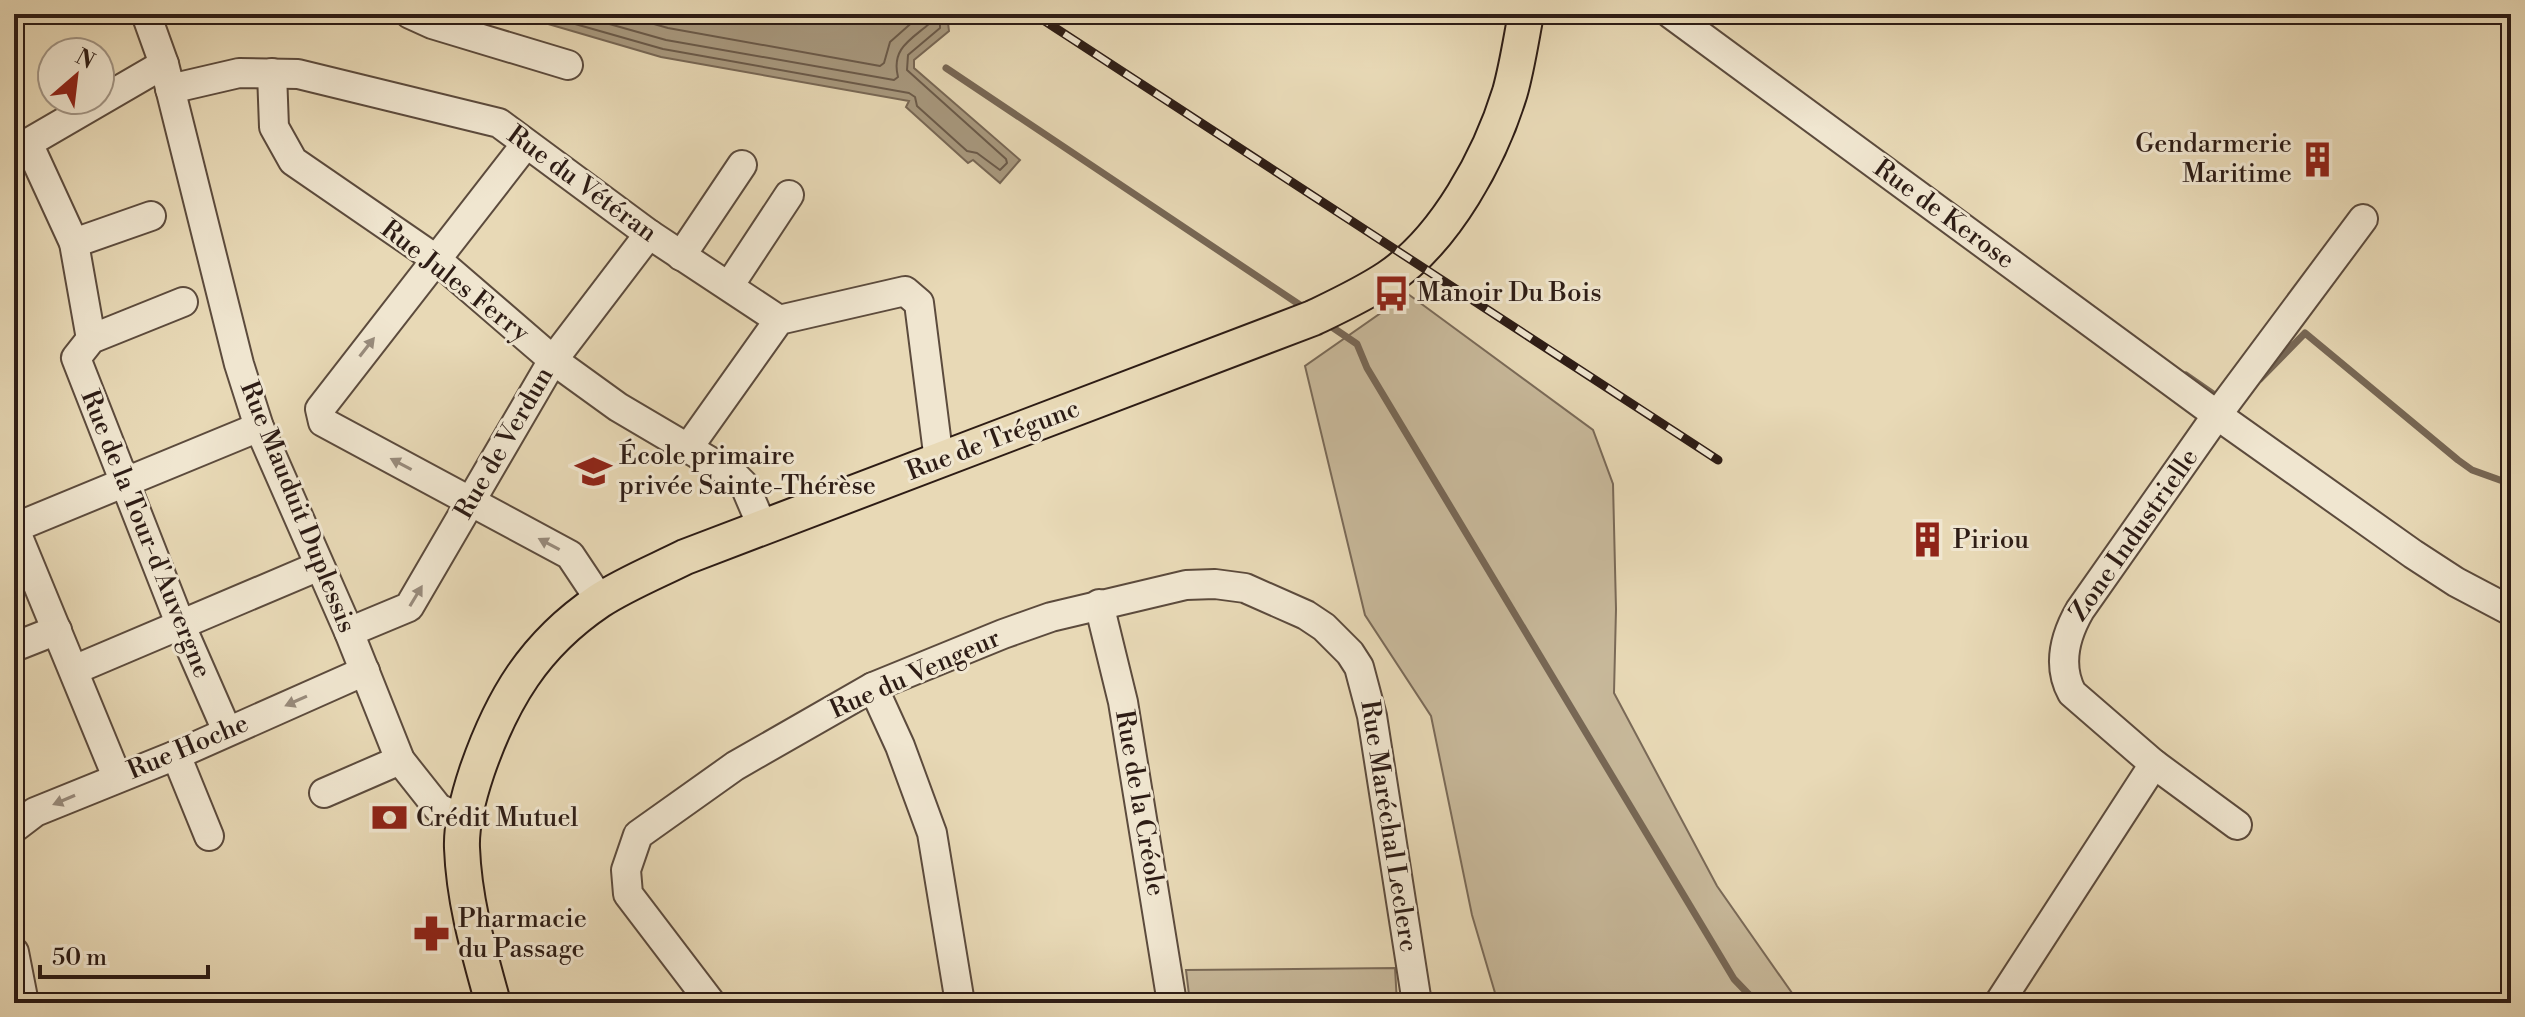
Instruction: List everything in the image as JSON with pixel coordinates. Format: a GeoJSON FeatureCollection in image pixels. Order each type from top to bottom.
{"type":"FeatureCollection","features":[{"type":"Feature","properties":{"kind":"main road","name":"Rue de Trégunc"},"geometry":{"type":"LineString","coordinates":[[493,1003],[471,923],[462,845],[465,820],[486,746],[509,695],[549,642],[600,600],[685,557],[1313,318],[1391,277],[1448,217],[1480,164],[1510,92],[1526,14]]}},
{"type":"Feature","properties":{"kind":"street"},"geometry":{"type":"LineString","coordinates":[[410,14],[432,24],[568,65]]}},
{"type":"Feature","properties":{"kind":"street","name":"Rue de Kerose"},"geometry":{"type":"LineString","coordinates":[[1671,14],[2217,415],[2413,554],[2456,582],[2511,611]]}},
{"type":"Feature","properties":{"kind":"street","name":"Rue Mauduit Duplessis"},"geometry":{"type":"LineString","coordinates":[[154,17],[239,364],[259,427],[349,632],[400,760],[438,808],[465,820]]}},
{"type":"Feature","properties":{"kind":"street"},"geometry":{"type":"LineString","coordinates":[[21,145],[167,76],[272,73]]}},
{"type":"Feature","properties":{"kind":"street","name":"Rue du Vétéran"},"geometry":{"type":"LineString","coordinates":[[272,73],[298,74],[499,123],[649,234],[779,320]]}},
{"type":"Feature","properties":{"kind":"street","name":"Rue Jules Ferry"},"geometry":{"type":"LineString","coordinates":[[272,73],[274,127],[293,161],[437,260],[553,360],[618,407],[735,476],[745,486],[762,526]]}},
{"type":"Feature","properties":{"kind":"street"},"geometry":{"type":"LineString","coordinates":[[526,144],[320,409],[323,422],[570,555],[600,600]]}},
{"type":"Feature","properties":{"kind":"street","name":"Rue de la Tour-d'Auvergne"},"geometry":{"type":"LineString","coordinates":[[21,145],[74,243],[91,339],[76,358],[181,626],[227,731]]}},
{"type":"Feature","properties":{"kind":"street"},"geometry":{"type":"LineString","coordinates":[[681,256],[742,165]]}},
{"type":"Feature","properties":{"kind":"street"},"geometry":{"type":"LineString","coordinates":[[729,286],[789,195]]}},
{"type":"Feature","properties":{"kind":"street"},"geometry":{"type":"LineString","coordinates":[[74,243],[151,216]]}},
{"type":"Feature","properties":{"kind":"street"},"geometry":{"type":"LineString","coordinates":[[2217,415],[2363,219]]}},
{"type":"Feature","properties":{"kind":"street","name":"Rue de Verdun"},"geometry":{"type":"LineString","coordinates":[[349,632],[409,607],[553,360],[649,234]]}},
{"type":"Feature","properties":{"kind":"street"},"geometry":{"type":"LineString","coordinates":[[688,448],[779,320],[905,291],[919,303],[939,461]]}},
{"type":"Feature","properties":{"kind":"street"},"geometry":{"type":"LineString","coordinates":[[91,339],[183,302]]}},
{"type":"Feature","properties":{"kind":"street","name":"Zone Industrielle"},"geometry":{"type":"LineString","coordinates":[[2217,415],[2070,627],[2065,644],[2066,682],[2072,693],[2154,764],[2237,825]]}},
{"type":"Feature","properties":{"kind":"street"},"geometry":{"type":"LineString","coordinates":[[117,777],[14,527],[259,427]]}},
{"type":"Feature","properties":{"kind":"street"},"geometry":{"type":"LineString","coordinates":[[74,670],[319,566]]}},
{"type":"Feature","properties":{"kind":"street","name":"Rue du Vengeur"},"geometry":{"type":"LineString","coordinates":[[711,1003],[628,894],[626,870],[638,835],[735,766],[873,687],[1003,634],[1099,604],[1186,585],[1215,584],[1245,588],[1306,615],[1324,627],[1350,653]]}},
{"type":"Feature","properties":{"kind":"street","name":"Rue de la Créole"},"geometry":{"type":"LineString","coordinates":[[1099,604],[1123,702],[1172,1003]]}},
{"type":"Feature","properties":{"kind":"street"},"geometry":{"type":"LineString","coordinates":[[14,647],[57,630]]}},
{"type":"Feature","properties":{"kind":"street","name":"Rue Maréchal Leclerc"},"geometry":{"type":"LineString","coordinates":[[1350,653],[1366,686],[1372,716],[1417,1003]]}},
{"type":"Feature","properties":{"kind":"street","name":"Rue Hoche"},"geometry":{"type":"LineString","coordinates":[[14,828],[35,812],[176,755],[365,671]]}},
{"type":"Feature","properties":{"kind":"street"},"geometry":{"type":"LineString","coordinates":[[873,687],[900,746],[932,833],[960,1003]]}},
{"type":"Feature","properties":{"kind":"street"},"geometry":{"type":"LineString","coordinates":[[176,755],[209,836]]}},
{"type":"Feature","properties":{"kind":"street"},"geometry":{"type":"LineString","coordinates":[[324,793],[400,760]]}},
{"type":"Feature","properties":{"kind":"street"},"geometry":{"type":"LineString","coordinates":[[1999,1003],[2154,764]]}},
{"type":"Feature","properties":{"kind":"street"},"geometry":{"type":"LineString","coordinates":[[14,952],[20,1000]]}},
{"type":"Feature","properties":{"kind":"shaded area"},"geometry":{"type":"Polygon","coordinates":[[[1408,294],[1593,430],[1613,484],[1616,609],[1614,693],[1717,886],[1799,1003],[1498,1003],[1472,915],[1431,716],[1365,615],[1305,366],[1408,294]]]}},
{"type":"Feature","properties":{"kind":"shaded area"},"geometry":{"type":"Polygon","coordinates":[[[1395,968],[1397,1003],[1190,1003],[1186,970],[1395,968]]]}},
{"type":"Feature","properties":{"kind":"water"},"geometry":{"type":"Polygon","coordinates":[[[514,14],[947,14],[949,31],[914,60],[914,68],[1020,160],[1000,183],[973,160],[968,163],[906,107],[909,101],[661,57],[514,14]]]}},
{"type":"Feature","properties":{"kind":"waterway"},"geometry":{"type":"LineString","coordinates":[[946,68],[1306,309]]}},
{"type":"Feature","properties":{"kind":"waterway"},"geometry":{"type":"LineString","coordinates":[[1326,323],[1357,344],[1367,368],[1734,979],[1757,1003]]}},
{"type":"Feature","properties":{"kind":"waterway"},"geometry":{"type":"LineString","coordinates":[[2260,379],[2305,333],[2458,460],[2472,470],[2511,484]]}},
{"type":"Feature","properties":{"kind":"waterway"},"geometry":{"type":"LineString","coordinates":[[2186,375],[2222,400]]}},
{"type":"Feature","properties":{"kind":"railway"},"geometry":{"type":"LineString","coordinates":[[1034,14],[1718,460]]}},
{"type":"Feature","properties":{"kind":"place","name":"Gendarmerie Maritime"},"geometry":{"type":"Point","coordinates":[2318,159]}},
{"type":"Feature","properties":{"kind":"place","name":"Manoir Du Bois"},"geometry":{"type":"Point","coordinates":[1391,293]}},
{"type":"Feature","properties":{"kind":"place","name":"École primaire privée Sainte-Thérèse"},"geometry":{"type":"Point","coordinates":[593,471]}},
{"type":"Feature","properties":{"kind":"place","name":"Piriou"},"geometry":{"type":"Point","coordinates":[1927,540]}},
{"type":"Feature","properties":{"kind":"place","name":"Crédit Mutuel"},"geometry":{"type":"Point","coordinates":[390,818]}},
{"type":"Feature","properties":{"kind":"place","name":"Pharmacie du Passage"},"geometry":{"type":"Point","coordinates":[432,934]}}]}
